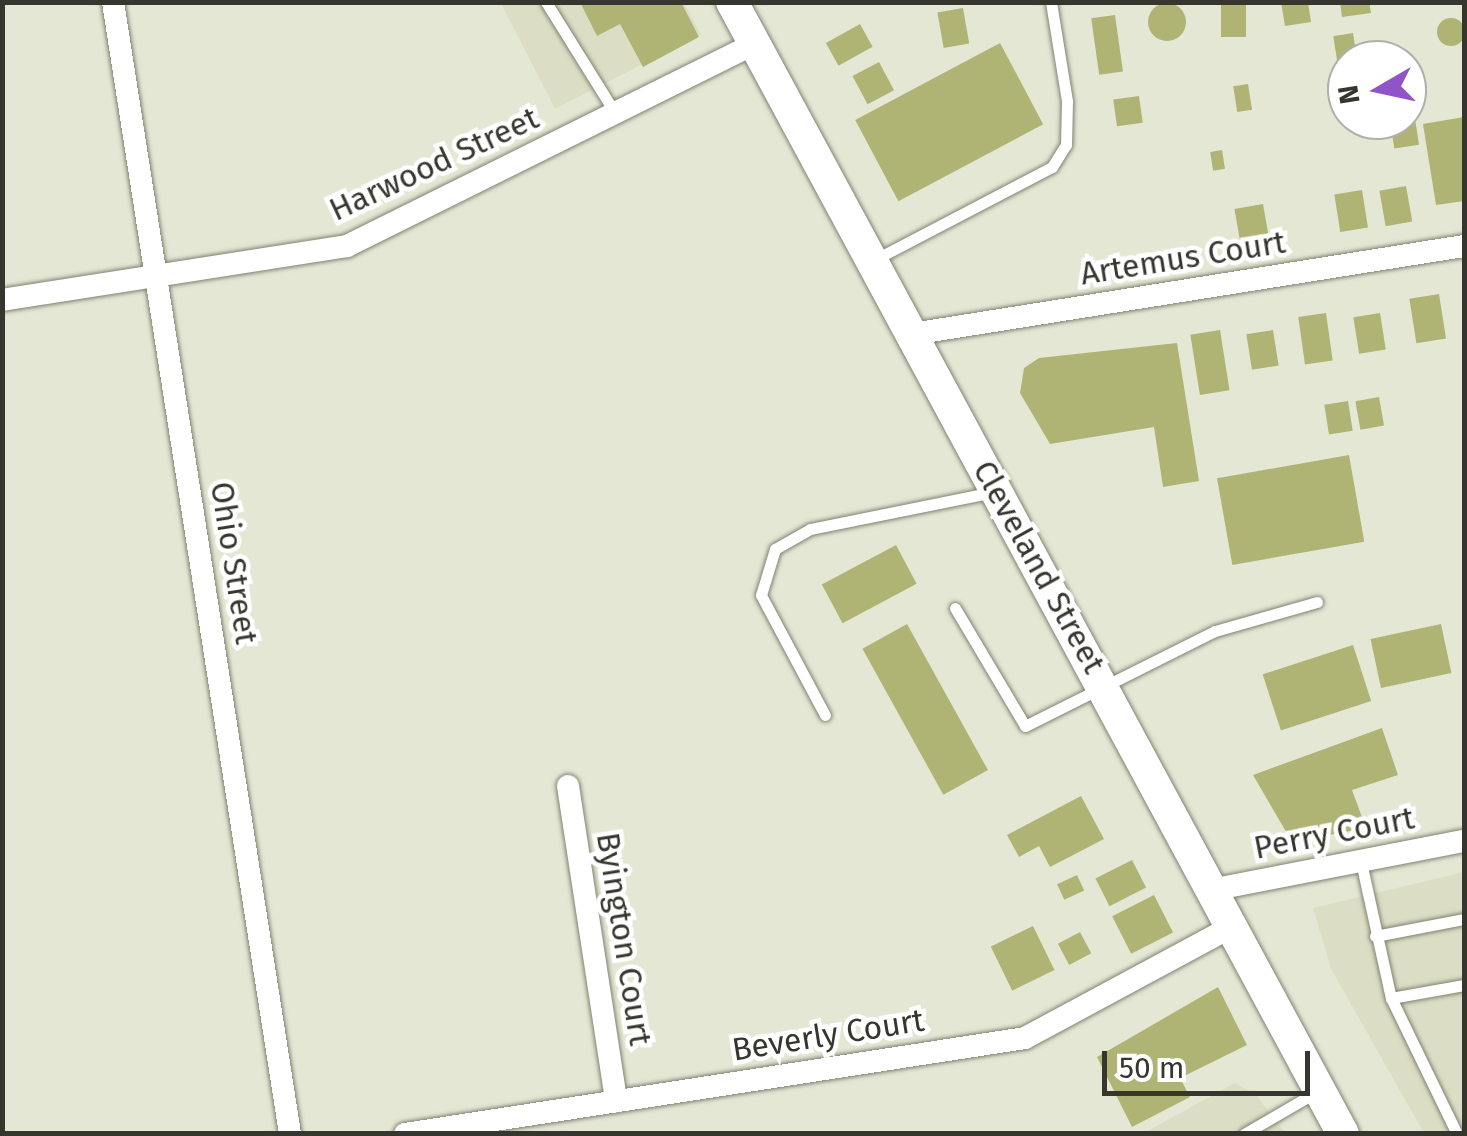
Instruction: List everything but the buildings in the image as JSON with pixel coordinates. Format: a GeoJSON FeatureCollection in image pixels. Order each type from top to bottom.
{"type":"FeatureCollection","features":[{"type":"Feature","properties":{"kind":"main road","name":"Cleveland Street"},"geometry":{"type":"LineString","coordinates":[[736,3],[754,44],[1216,890],[1343,1134]]}},
{"type":"Feature","properties":{"kind":"street","name":"Ohio Street"},"geometry":{"type":"LineString","coordinates":[[113,2],[290,1134]]}},
{"type":"Feature","properties":{"kind":"street","name":"Harwood Street"},"geometry":{"type":"LineString","coordinates":[[2,300],[347,246],[754,44]]}},
{"type":"Feature","properties":{"kind":"street","name":"Artemus Court"},"geometry":{"type":"LineString","coordinates":[[912,334],[1464,246]]}},
{"type":"Feature","properties":{"kind":"street","name":"Byington Court"},"geometry":{"type":"LineString","coordinates":[[568,786],[616,1101]]}},
{"type":"Feature","properties":{"kind":"street","name":"Perry Court"},"geometry":{"type":"LineString","coordinates":[[1216,890],[1464,841]]}},
{"type":"Feature","properties":{"kind":"street","name":"Beverly Court"},"geometry":{"type":"LineString","coordinates":[[405,1134],[1025,1038],[1234,925]]}},
{"type":"Feature","properties":{"kind":"lane"},"geometry":{"type":"LineString","coordinates":[[546,2],[615,113]]}},
{"type":"Feature","properties":{"kind":"lane"},"geometry":{"type":"LineString","coordinates":[[874,260],[1052,167],[1066,145],[1067,102],[1051,2]]}},
{"type":"Feature","properties":{"kind":"lane"},"geometry":{"type":"LineString","coordinates":[[825,715],[761,596],[775,549],[810,529],[998,491]]}},
{"type":"Feature","properties":{"kind":"lane"},"geometry":{"type":"LineString","coordinates":[[955,608],[1026,726],[1215,631],[1317,602]]}},
{"type":"Feature","properties":{"kind":"lane"},"geometry":{"type":"LineString","coordinates":[[1361,862],[1391,998],[1458,1134]]}},
{"type":"Feature","properties":{"kind":"lane"},"geometry":{"type":"LineString","coordinates":[[1375,936],[1464,919]]}},
{"type":"Feature","properties":{"kind":"lane"},"geometry":{"type":"LineString","coordinates":[[1391,998],[1464,985]]}},
{"type":"Feature","properties":{"kind":"lane"},"geometry":{"type":"LineString","coordinates":[[1244,1134],[1320,1090]]}},
{"type":"Feature","properties":{"kind":"shaded area"},"geometry":{"type":"Polygon","coordinates":[[[501,3],[684,3],[701,34],[555,109],[501,3]]]}},
{"type":"Feature","properties":{"kind":"shaded area"},"geometry":{"type":"Polygon","coordinates":[[[1464,872],[1464,1133],[1424,1133],[1331,969],[1313,908],[1464,872]]]}},
{"type":"Feature","properties":{"kind":"shaded area"},"geometry":{"type":"Polygon","coordinates":[[[1235,1083],[1256,1095],[1285,1133],[1142,1134],[1235,1083]]]}}]}
